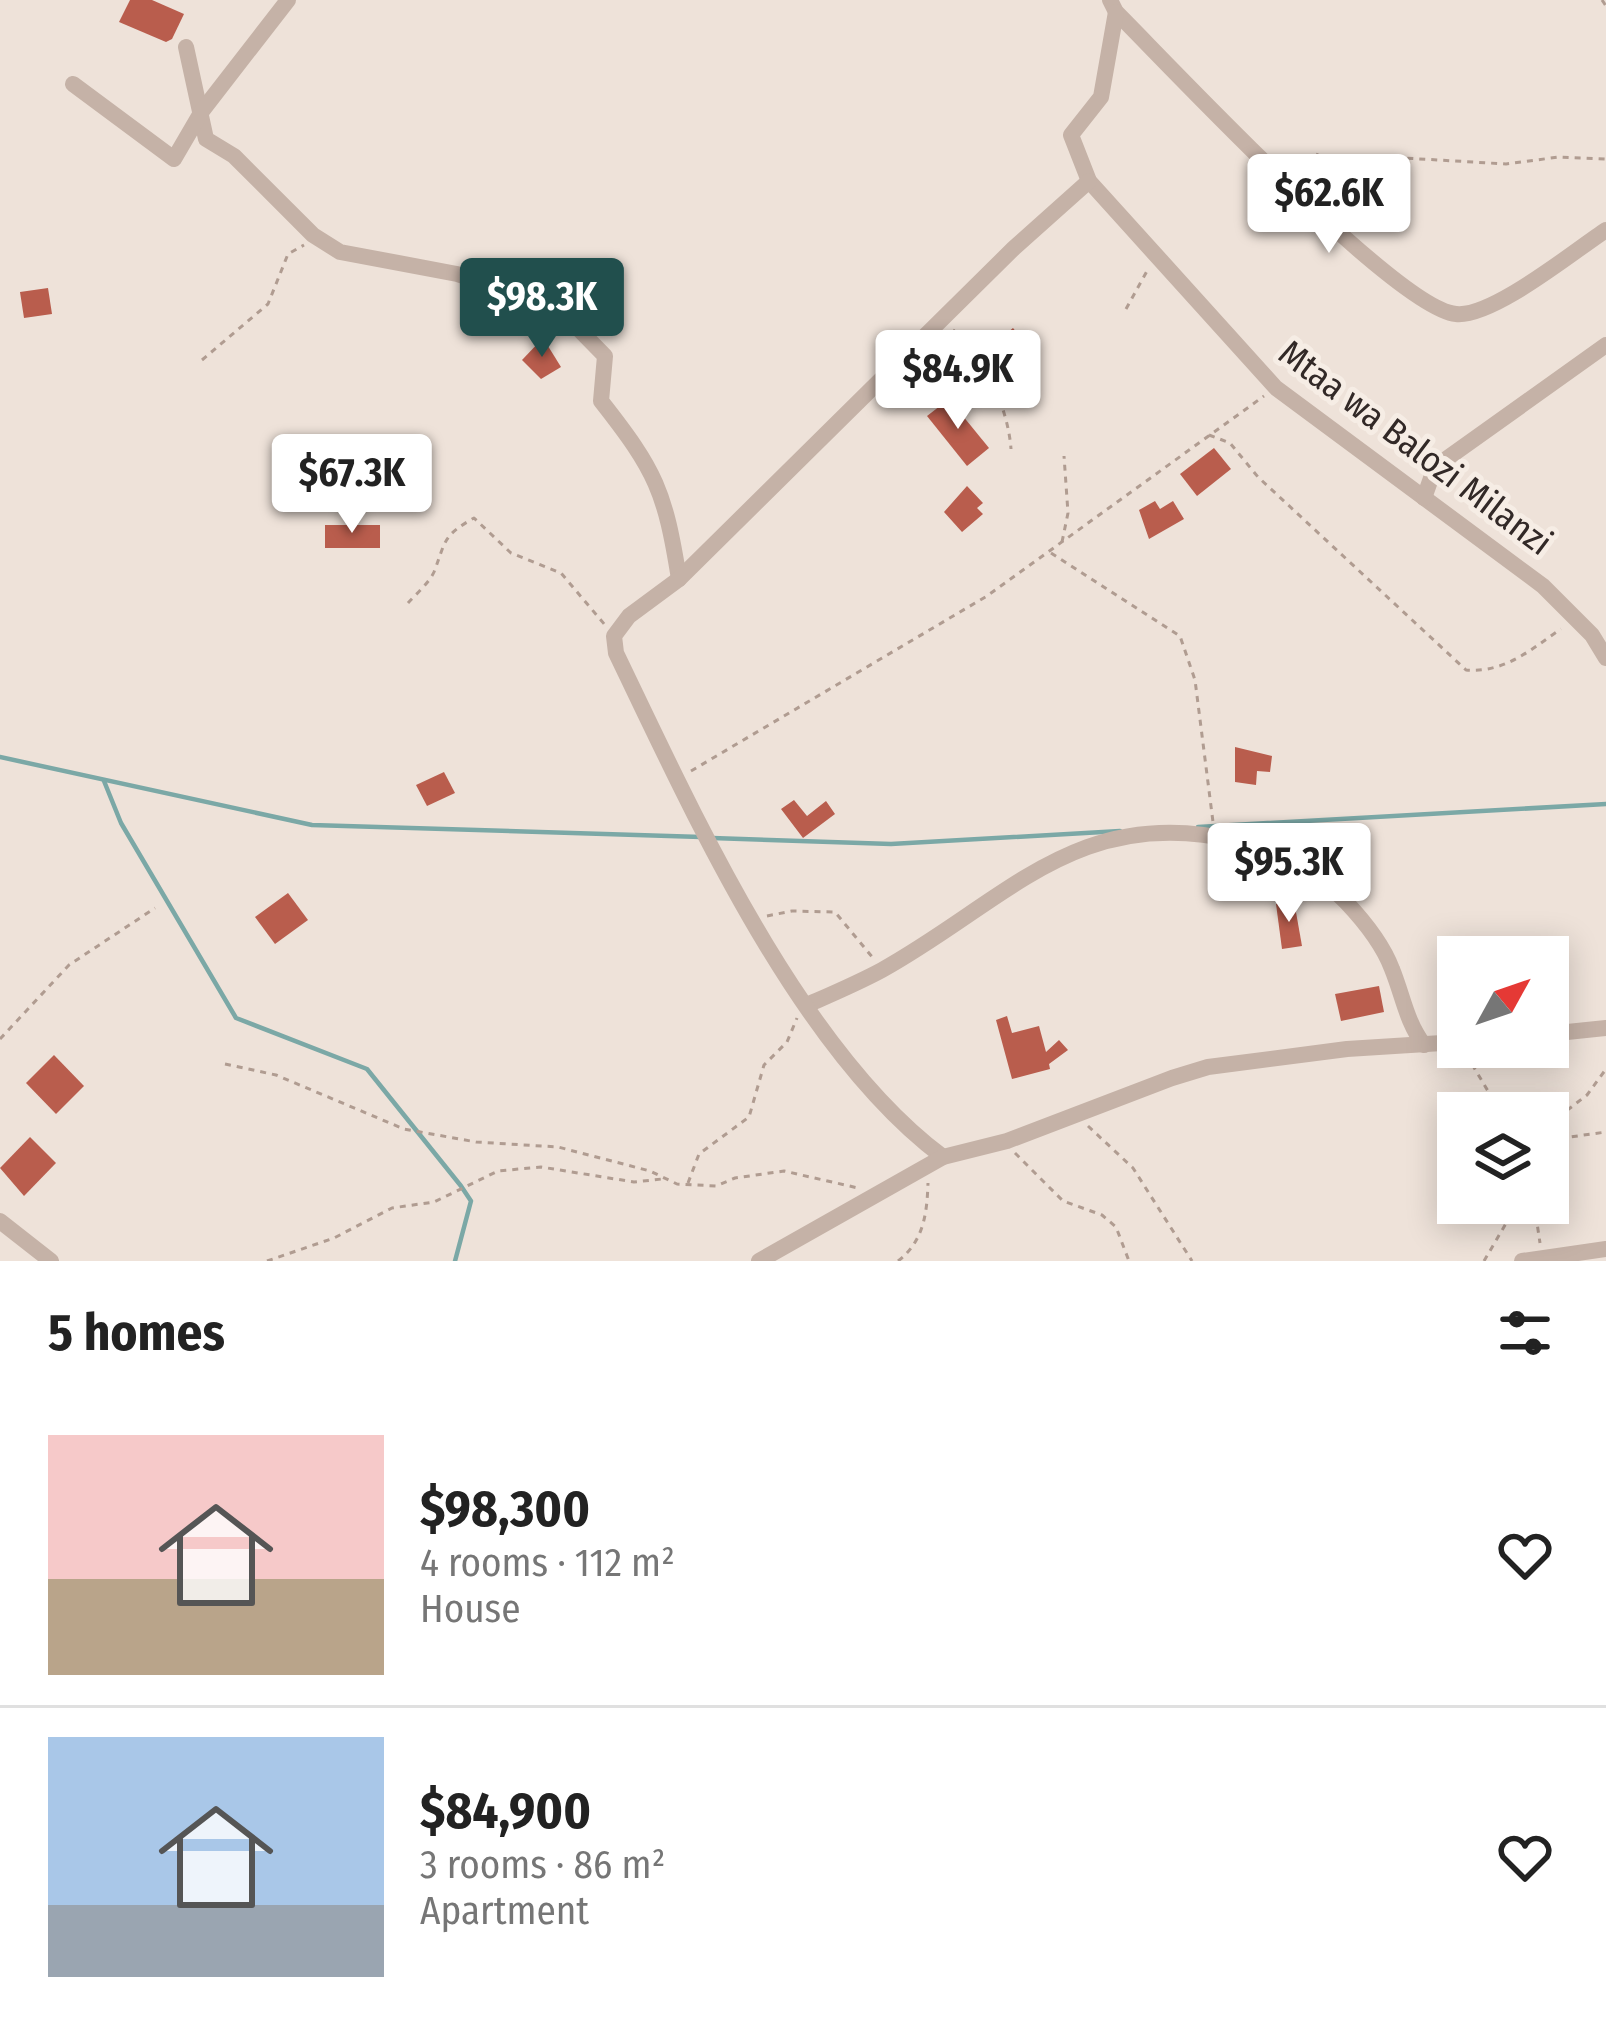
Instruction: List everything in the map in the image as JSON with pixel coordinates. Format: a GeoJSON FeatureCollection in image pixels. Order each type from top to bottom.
{"type":"FeatureCollection","features":[{"type":"Feature","properties":{"kind":"street"},"geometry":{"type":"LineString","coordinates":[[74,84],[174,159],[202,111],[288,0]]}},
{"type":"Feature","properties":{"kind":"street"},"geometry":{"type":"LineString","coordinates":[[935,1163],[861,1083],[753,919],[676,779],[616,653],[614,636],[629,616],[679,579],[1014,248],[1089,181],[1071,136],[1101,97],[1113,6]]}},
{"type":"Feature","properties":{"kind":"street"},"geometry":{"type":"LineString","coordinates":[[1113,6],[1289,186],[1427,305],[1456,315],[1483,310],[1606,230]]}},
{"type":"Feature","properties":{"kind":"street"},"geometry":{"type":"LineString","coordinates":[[186,47],[206,139],[234,156],[313,235],[340,251],[457,274],[557,308],[605,356],[601,401],[650,464],[668,513],[679,579]]}},
{"type":"Feature","properties":{"kind":"street","name":"Mtaa wa Balozi Milanzi"},"geometry":{"type":"LineString","coordinates":[[1089,181],[1276,388],[1543,586],[1577,618],[1606,658]]}},
{"type":"Feature","properties":{"kind":"street"},"geometry":{"type":"LineString","coordinates":[[1424,498],[1435,467],[1606,345]]}},
{"type":"Feature","properties":{"kind":"street"},"geometry":{"type":"LineString","coordinates":[[805,1002],[883,970],[979,903],[1077,849],[1123,835],[1172,830],[1212,835],[1297,859],[1347,902],[1388,959],[1408,1019],[1424,1045]]}},
{"type":"Feature","properties":{"kind":"street"},"geometry":{"type":"LineString","coordinates":[[1569,1034],[1603,1034]]}},
{"type":"Feature","properties":{"kind":"street"},"geometry":{"type":"LineString","coordinates":[[759,1261],[935,1163],[1007,1142],[1208,1067],[1437,1045]]}},
{"type":"Feature","properties":{"kind":"street"},"geometry":{"type":"LineString","coordinates":[[0,1221],[51,1261]]}},
{"type":"Feature","properties":{"kind":"street"},"geometry":{"type":"LineString","coordinates":[[1522,1261],[1606,1250]]}},
{"type":"Feature","properties":{"kind":"path"},"geometry":{"type":"LineString","coordinates":[[1316,154],[1344,168],[1387,158],[1506,164],[1559,157],[1606,159]]}},
{"type":"Feature","properties":{"kind":"path"},"geometry":{"type":"LineString","coordinates":[[202,360],[268,304],[288,254],[313,235]]}},
{"type":"Feature","properties":{"kind":"path"},"geometry":{"type":"LineString","coordinates":[[1126,310],[1154,252]]}},
{"type":"Feature","properties":{"kind":"path"},"geometry":{"type":"LineString","coordinates":[[943,321],[966,341],[1003,405],[1011,449]]}},
{"type":"Feature","properties":{"kind":"path"},"geometry":{"type":"LineString","coordinates":[[676,779],[947,621],[1276,388]]}},
{"type":"Feature","properties":{"kind":"path"},"geometry":{"type":"LineString","coordinates":[[1207,434],[1230,443],[1258,477],[1466,670],[1493,670],[1514,662],[1577,618]]}},
{"type":"Feature","properties":{"kind":"path"},"geometry":{"type":"LineString","coordinates":[[1061,544],[1068,513],[1064,456]]}},
{"type":"Feature","properties":{"kind":"path"},"geometry":{"type":"LineString","coordinates":[[408,603],[434,574],[438,550],[452,530],[474,518],[511,554],[561,573],[614,636]]}},
{"type":"Feature","properties":{"kind":"path"},"geometry":{"type":"LineString","coordinates":[[1049,553],[1180,637],[1195,680],[1212,835]]}},
{"type":"Feature","properties":{"kind":"path"},"geometry":{"type":"LineString","coordinates":[[0,1039],[69,965],[155,908]]}},
{"type":"Feature","properties":{"kind":"path"},"geometry":{"type":"LineString","coordinates":[[753,919],[791,910],[835,913],[883,970]]}},
{"type":"Feature","properties":{"kind":"path"},"geometry":{"type":"LineString","coordinates":[[688,1185],[699,1154],[749,1117],[764,1065],[791,1036],[805,1002]]}},
{"type":"Feature","properties":{"kind":"path"},"geometry":{"type":"LineString","coordinates":[[225,1064],[276,1075],[404,1129],[476,1142],[558,1148],[688,1185],[716,1186],[735,1178],[784,1171],[886,1192]]}},
{"type":"Feature","properties":{"kind":"path"},"geometry":{"type":"LineString","coordinates":[[1569,1109],[1587,1095],[1606,1069]]}},
{"type":"Feature","properties":{"kind":"path"},"geometry":{"type":"LineString","coordinates":[[1075,1116],[1133,1168],[1192,1261]]}},
{"type":"Feature","properties":{"kind":"path"},"geometry":{"type":"LineString","coordinates":[[1569,1137],[1606,1132]]}},
{"type":"Feature","properties":{"kind":"path"},"geometry":{"type":"LineString","coordinates":[[1007,1142],[1063,1201],[1102,1215],[1116,1226],[1129,1261]]}},
{"type":"Feature","properties":{"kind":"path"},"geometry":{"type":"LineString","coordinates":[[898,1261],[917,1243],[928,1211],[935,1163]]}},
{"type":"Feature","properties":{"kind":"path"},"geometry":{"type":"LineString","coordinates":[[267,1261],[346,1234],[392,1208],[434,1202],[498,1171],[541,1167],[634,1182],[664,1178]]}},
{"type":"Feature","properties":{"kind":"path"},"geometry":{"type":"LineString","coordinates":[[1484,1261],[1502,1224]]}},
{"type":"Feature","properties":{"kind":"path"},"geometry":{"type":"LineString","coordinates":[[1537,1224],[1542,1258]]}},
{"type":"Feature","properties":{"kind":"building"},"geometry":{"type":"Polygon","coordinates":[[[130,0],[152,0],[184,14],[172,39],[166,42],[119,22],[130,0]]]}},
{"type":"Feature","properties":{"kind":"building"},"geometry":{"type":"Polygon","coordinates":[[[48,288],[52,314],[24,318],[20,292],[48,288]]]}},
{"type":"Feature","properties":{"kind":"building"},"geometry":{"type":"Polygon","coordinates":[[[1013,328],[1040,362],[1021,377],[994,344],[1013,328]]]}},
{"type":"Feature","properties":{"kind":"building"},"geometry":{"type":"Polygon","coordinates":[[[543,338],[561,367],[541,379],[522,360],[543,338]]]}},
{"type":"Feature","properties":{"kind":"building"},"geometry":{"type":"Polygon","coordinates":[[[949,399],[989,448],[967,466],[927,416],[949,399]]]}},
{"type":"Feature","properties":{"kind":"building"},"geometry":{"type":"Polygon","coordinates":[[[1214,448],[1231,469],[1197,496],[1180,474],[1214,448]]]}},
{"type":"Feature","properties":{"kind":"building"},"geometry":{"type":"Polygon","coordinates":[[[967,486],[983,503],[977,508],[983,514],[962,532],[944,512],[967,486]]]}},
{"type":"Feature","properties":{"kind":"building"},"geometry":{"type":"Polygon","coordinates":[[[1155,501],[1160,509],[1173,501],[1184,519],[1149,539],[1139,510],[1155,501]]]}},
{"type":"Feature","properties":{"kind":"building"},"geometry":{"type":"Polygon","coordinates":[[[325,525],[380,525],[380,548],[325,548],[325,525]]]}},
{"type":"Feature","properties":{"kind":"building"},"geometry":{"type":"Polygon","coordinates":[[[1235,747],[1272,756],[1270,772],[1257,771],[1256,785],[1235,782],[1235,747]]]}},
{"type":"Feature","properties":{"kind":"building"},"geometry":{"type":"Polygon","coordinates":[[[444,772],[455,793],[427,806],[416,785],[444,772]]]}},
{"type":"Feature","properties":{"kind":"building"},"geometry":{"type":"Polygon","coordinates":[[[794,800],[807,816],[826,801],[835,814],[803,838],[781,809],[794,800]]]}},
{"type":"Feature","properties":{"kind":"building"},"geometry":{"type":"Polygon","coordinates":[[[288,893],[308,920],[275,944],[255,917],[288,893]]]}},
{"type":"Feature","properties":{"kind":"building"},"geometry":{"type":"Polygon","coordinates":[[[1294,901],[1302,946],[1282,949],[1276,904],[1294,901]]]}},
{"type":"Feature","properties":{"kind":"building"},"geometry":{"type":"Polygon","coordinates":[[[1379,986],[1384,1012],[1341,1021],[1335,994],[1379,986]]]}},
{"type":"Feature","properties":{"kind":"building"},"geometry":{"type":"Polygon","coordinates":[[[1007,1016],[1012,1033],[1039,1026],[1046,1052],[1059,1040],[1068,1050],[1049,1064],[1050,1069],[1012,1079],[996,1020],[1007,1016]]]}},
{"type":"Feature","properties":{"kind":"building"},"geometry":{"type":"Polygon","coordinates":[[[54,1055],[84,1086],[56,1114],[26,1083],[54,1055]]]}},
{"type":"Feature","properties":{"kind":"building"},"geometry":{"type":"Polygon","coordinates":[[[30,1137],[56,1163],[24,1196],[0,1168],[30,1137]]]}},
{"type":"Feature","properties":{"kind":"waterway"},"geometry":{"type":"LineString","coordinates":[[0,757],[312,825],[701,837]]}},
{"type":"Feature","properties":{"kind":"waterway"},"geometry":{"type":"LineString","coordinates":[[104,781],[121,823],[236,1018],[367,1069],[461,1186],[471,1201],[455,1261]]}},
{"type":"Feature","properties":{"kind":"waterway"},"geometry":{"type":"LineString","coordinates":[[1198,827],[1606,804]]}},
{"type":"Feature","properties":{"kind":"waterway"},"geometry":{"type":"LineString","coordinates":[[712,838],[891,844],[1120,831]]}}]}
